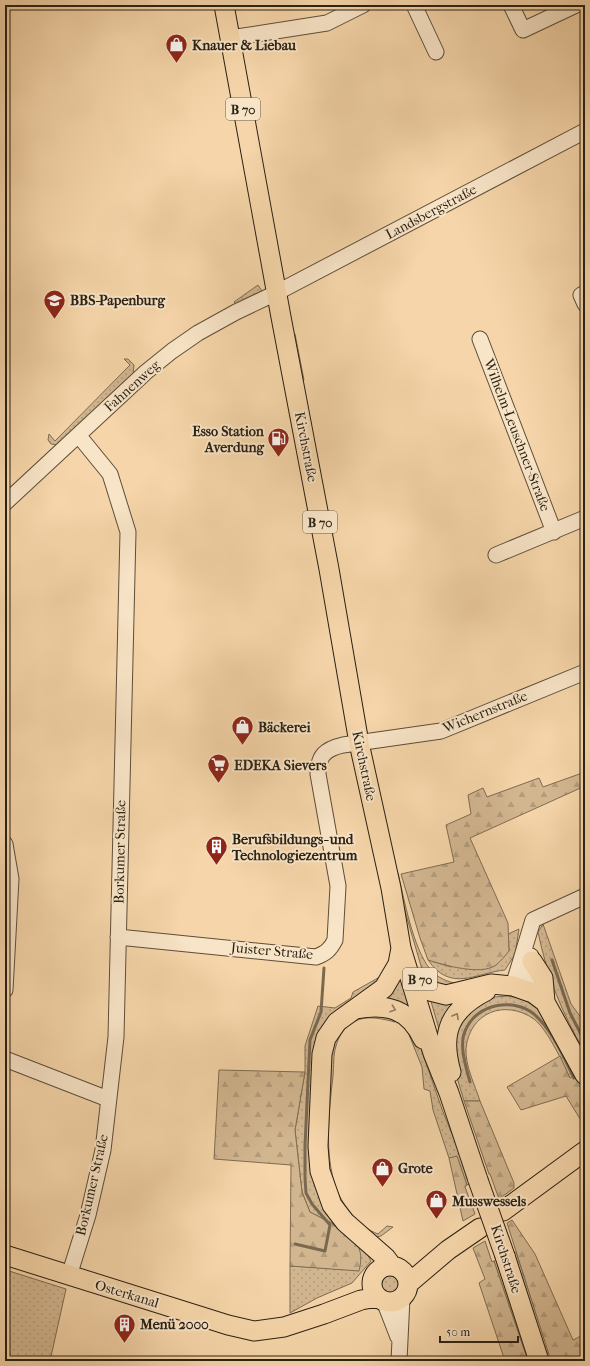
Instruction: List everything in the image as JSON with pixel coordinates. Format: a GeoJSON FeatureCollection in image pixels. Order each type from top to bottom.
{"type":"FeatureCollection","features":[{"type":"Feature","properties":{"kind":"main road","name":"Kirchstraße"},"geometry":{"type":"LineString","coordinates":[[224,5],[276,293],[330,576],[359,743],[391,888],[402,948],[433,1053],[442,1072]]}},
{"type":"Feature","properties":{"kind":"main road","name":"Kirchstraße"},"geometry":{"type":"LineString","coordinates":[[391,888],[421,981],[442,1072]]}},
{"type":"Feature","properties":{"kind":"main road"},"geometry":{"type":"LineString","coordinates":[[402,948],[398,964],[390,981],[384,988],[337,1022],[326,1038],[322,1054],[318,1146],[320,1171],[332,1205],[345,1222],[386,1258],[390,1284],[448,1250],[480,1228]]}},
{"type":"Feature","properties":{"kind":"main road"},"geometry":{"type":"LineString","coordinates":[[532,961],[543,978],[545,1002],[585,1075]]}},
{"type":"Feature","properties":{"kind":"main road"},"geometry":{"type":"LineString","coordinates":[[421,981],[430,991],[446,995],[490,984],[514,987],[545,1002]]}},
{"type":"Feature","properties":{"kind":"main road"},"geometry":{"type":"LineString","coordinates":[[449,1092],[453,1080],[446,1054],[447,1032],[460,1009],[468,1002],[490,990],[514,987]]}},
{"type":"Feature","properties":{"kind":"main road"},"geometry":{"type":"LineString","coordinates":[[355,1009],[372,1006],[392,1008],[402,1013],[413,1022],[424,1043],[433,1053]]}},
{"type":"Feature","properties":{"kind":"main road","name":"B 70"},"geometry":{"type":"LineString","coordinates":[[442,1072],[449,1092]]}},
{"type":"Feature","properties":{"kind":"main road","name":"Kirchstraße"},"geometry":{"type":"LineString","coordinates":[[449,1092],[478,1180],[506,1256],[539,1359]]}},
{"type":"Feature","properties":{"kind":"main road"},"geometry":{"type":"LineString","coordinates":[[503,1211],[585,1151]]}},
{"type":"Feature","properties":{"kind":"main road","name":"Osterkanal"},"geometry":{"type":"LineString","coordinates":[[5,1255],[228,1325],[254,1331],[284,1327],[324,1314],[361,1300],[390,1284]]}},
{"type":"Feature","properties":{"kind":"street"},"geometry":{"type":"LineString","coordinates":[[230,38],[327,23],[363,5]]}},
{"type":"Feature","properties":{"kind":"street"},"geometry":{"type":"LineString","coordinates":[[414,5],[436,52]]}},
{"type":"Feature","properties":{"kind":"street"},"geometry":{"type":"LineString","coordinates":[[511,5],[523,30],[576,5]]}},
{"type":"Feature","properties":{"kind":"street","name":"Landsbergstraße"},"geometry":{"type":"LineString","coordinates":[[276,293],[585,131]]}},
{"type":"Feature","properties":{"kind":"street","name":"Fahnenweg"},"geometry":{"type":"LineString","coordinates":[[5,503],[79,436],[146,372],[198,334],[236,312],[276,293]]}},
{"type":"Feature","properties":{"kind":"street"},"geometry":{"type":"LineString","coordinates":[[585,293],[581,295],[585,304]]}},
{"type":"Feature","properties":{"kind":"street","name":"Wilhelm-Leuschner-Straße"},"geometry":{"type":"LineString","coordinates":[[480,338],[554,532]]}},
{"type":"Feature","properties":{"kind":"street","name":"Borkumer Straße"},"geometry":{"type":"LineString","coordinates":[[68,1276],[88,1215],[103,1150],[116,1036],[128,532],[110,474],[79,436]]}},
{"type":"Feature","properties":{"kind":"street"},"geometry":{"type":"LineString","coordinates":[[496,555],[585,518]]}},
{"type":"Feature","properties":{"kind":"street","name":"Wichernstraße"},"geometry":{"type":"LineString","coordinates":[[359,743],[441,731],[585,672]]}},
{"type":"Feature","properties":{"kind":"street","name":"Juister Straße"},"geometry":{"type":"LineString","coordinates":[[118,937],[316,957],[325,954],[332,948],[335,940],[338,886],[318,774],[318,763],[323,754],[332,747],[359,743]]}},
{"type":"Feature","properties":{"kind":"street"},"geometry":{"type":"LineString","coordinates":[[5,844],[11,879],[5,990]]}},
{"type":"Feature","properties":{"kind":"street"},"geometry":{"type":"LineString","coordinates":[[514,987],[530,924],[537,916],[585,896]]}},
{"type":"Feature","properties":{"kind":"street"},"geometry":{"type":"LineString","coordinates":[[514,987],[530,974],[532,961],[528,933]]}},
{"type":"Feature","properties":{"kind":"street"},"geometry":{"type":"LineString","coordinates":[[5,1059],[108,1099]]}},
{"type":"Feature","properties":{"kind":"street"},"geometry":{"type":"LineString","coordinates":[[390,1284],[402,1316],[399,1340],[399,1361]]}},
{"type":"Feature","properties":{"kind":"green space"},"geometry":{"type":"Polygon","coordinates":[[[258,285],[262,291],[236,304],[234,302],[258,285]]]}},
{"type":"Feature","properties":{"kind":"green space"},"geometry":{"type":"Polygon","coordinates":[[[295,334],[304,380],[301,381],[294,335],[295,334]]]}},
{"type":"Feature","properties":{"kind":"green space"},"geometry":{"type":"Polygon","coordinates":[[[124,359],[128,359],[134,365],[133,374],[59,445],[51,444],[48,440],[49,434],[55,441],[130,365],[124,359]]]}},
{"type":"Feature","properties":{"kind":"green space"},"geometry":{"type":"Polygon","coordinates":[[[585,772],[585,786],[470,838],[508,923],[509,951],[506,955],[496,965],[481,970],[472,970],[428,960],[401,874],[454,862],[446,825],[471,814],[468,795],[483,788],[487,797],[539,778],[543,787],[585,772]]]}},
{"type":"Feature","properties":{"kind":"green space"},"geometry":{"type":"Polygon","coordinates":[[[398,873],[410,923],[424,960],[436,975],[447,981],[459,984],[441,989],[424,976],[394,874],[398,873]]]}},
{"type":"Feature","properties":{"kind":"green space"},"geometry":{"type":"Polygon","coordinates":[[[543,924],[571,1004],[585,1023],[585,1052],[562,1009],[546,964],[538,932],[543,924]]]}},
{"type":"Feature","properties":{"kind":"green space"},"geometry":{"type":"Polygon","coordinates":[[[519,929],[515,954],[505,970],[474,977],[455,978],[446,976],[437,970],[428,960],[451,967],[509,951],[508,934],[519,929]]]}},
{"type":"Feature","properties":{"kind":"green space"},"geometry":{"type":"Polygon","coordinates":[[[401,972],[416,1015],[390,1003],[387,992],[401,972]]]}},
{"type":"Feature","properties":{"kind":"green space"},"geometry":{"type":"Polygon","coordinates":[[[378,978],[379,987],[332,1021],[314,1155],[371,1261],[352,1283],[317,1298],[290,1313],[290,1266],[358,1270],[332,1223],[310,1212],[302,1192],[295,1130],[305,1072],[305,1046],[318,1006],[335,1008],[351,998],[353,992],[378,978]]]}},
{"type":"Feature","properties":{"kind":"green space"},"geometry":{"type":"Polygon","coordinates":[[[508,996],[520,998],[541,1009],[577,1074],[570,1079],[550,1039],[534,1019],[523,1013],[512,1010],[491,1012],[474,1025],[466,1048],[467,1062],[480,1101],[464,1101],[452,1061],[458,1023],[480,1002],[494,997],[508,996]]]}},
{"type":"Feature","properties":{"kind":"green space"},"geometry":{"type":"Polygon","coordinates":[[[430,998],[457,998],[441,1036],[430,998]]]}},
{"type":"Feature","properties":{"kind":"green space"},"geometry":{"type":"Polygon","coordinates":[[[362,1013],[388,1016],[395,1022],[377,1018],[360,1019],[349,1025],[339,1037],[334,1057],[328,1132],[332,1175],[339,1195],[347,1209],[364,1226],[378,1234],[387,1226],[393,1227],[381,1236],[376,1237],[365,1232],[336,1197],[325,1157],[332,1043],[350,1019],[362,1013]]]}},
{"type":"Feature","properties":{"kind":"green space"},"geometry":{"type":"Polygon","coordinates":[[[408,1032],[418,1040],[443,1112],[472,1183],[467,1185],[457,1157],[449,1158],[433,1110],[430,1091],[424,1089],[422,1067],[408,1032]]]}},
{"type":"Feature","properties":{"kind":"green space"},"geometry":{"type":"Polygon","coordinates":[[[560,1056],[570,1078],[577,1074],[585,1103],[585,1127],[566,1096],[521,1110],[507,1087],[560,1056]]]}},
{"type":"Feature","properties":{"kind":"green space"},"geometry":{"type":"Polygon","coordinates":[[[219,1070],[305,1072],[295,1130],[302,1192],[310,1212],[350,1236],[355,1241],[361,1255],[359,1271],[290,1266],[291,1165],[214,1159],[219,1070]]]}},
{"type":"Feature","properties":{"kind":"green space"},"geometry":{"type":"Polygon","coordinates":[[[464,1101],[480,1101],[514,1183],[514,1188],[499,1199],[489,1174],[464,1101]]]}},
{"type":"Feature","properties":{"kind":"green space"},"geometry":{"type":"Polygon","coordinates":[[[457,1156],[467,1185],[465,1187],[475,1214],[463,1221],[449,1158],[457,1156]]]}},
{"type":"Feature","properties":{"kind":"green space"},"geometry":{"type":"Polygon","coordinates":[[[512,1220],[535,1254],[573,1340],[585,1334],[585,1361],[551,1361],[507,1223],[512,1220]]]}},
{"type":"Feature","properties":{"kind":"green space"},"geometry":{"type":"Polygon","coordinates":[[[485,1241],[492,1262],[494,1261],[528,1361],[505,1361],[479,1283],[485,1279],[473,1248],[485,1241]]]}},
{"type":"Feature","properties":{"kind":"green space"},"geometry":{"type":"Polygon","coordinates":[[[516,1252],[549,1352],[545,1355],[514,1253],[516,1252]]]}},
{"type":"Feature","properties":{"kind":"green space"},"geometry":{"type":"Polygon","coordinates":[[[498,1259],[532,1361],[528,1361],[494,1261],[498,1259]]]}},
{"type":"Feature","properties":{"kind":"green space"},"geometry":{"type":"Polygon","coordinates":[[[6,1270],[66,1289],[50,1361],[5,1361],[6,1270]]]}},
{"type":"Feature","properties":{"kind":"green space"},"geometry":{"type":"Polygon","coordinates":[[[391,1272],[396,1273],[402,1279],[402,1289],[396,1295],[391,1296],[386,1295],[380,1289],[379,1284],[380,1279],[386,1273],[391,1272]]]}},
{"type":"Feature","properties":{"kind":"waterway"},"geometry":{"type":"LineString","coordinates":[[552,960],[570,1013],[584,1040]]}},
{"type":"Feature","properties":{"kind":"waterway"},"geometry":{"type":"LineString","coordinates":[[295,1244],[325,1251],[330,1225],[312,1204],[306,1193],[305,1178],[310,1040],[321,1012],[324,968]]}},
{"type":"Feature","properties":{"kind":"waterway"},"geometry":{"type":"LineString","coordinates":[[470,1082],[463,1048],[466,1029],[471,1020],[478,1014],[496,1006],[506,1005],[526,1009],[541,1021],[557,1044],[574,1078]]}},
{"type":"Feature","properties":{"kind":"waterway"},"geometry":{"type":"LineString","coordinates":[[582,1045],[585,1039]]}},
{"type":"Feature","properties":{"kind":"place","name":"Knauer & Liebau"},"geometry":{"type":"Point","coordinates":[176,64]}},
{"type":"Feature","properties":{"kind":"place","name":"BBS-Papenburg"},"geometry":{"type":"Point","coordinates":[55,320]}},
{"type":"Feature","properties":{"kind":"place","name":"Esso Station Averdung"},"geometry":{"type":"Point","coordinates":[279,458]}},
{"type":"Feature","properties":{"kind":"place","name":"Bäckerei"},"geometry":{"type":"Point","coordinates":[242,746]}},
{"type":"Feature","properties":{"kind":"place","name":"EDEKA Sievers"},"geometry":{"type":"Point","coordinates":[218,784]}},
{"type":"Feature","properties":{"kind":"place","name":"Berufsbildungs- und Technologiezentrum"},"geometry":{"type":"Point","coordinates":[217,866]}},
{"type":"Feature","properties":{"kind":"place","name":"Grote"},"geometry":{"type":"Point","coordinates":[382,1188]}},
{"type":"Feature","properties":{"kind":"place","name":"Musswessels"},"geometry":{"type":"Point","coordinates":[436,1220]}},
{"type":"Feature","properties":{"kind":"place","name":"Menü 2000"},"geometry":{"type":"Point","coordinates":[125,1344]}}]}
